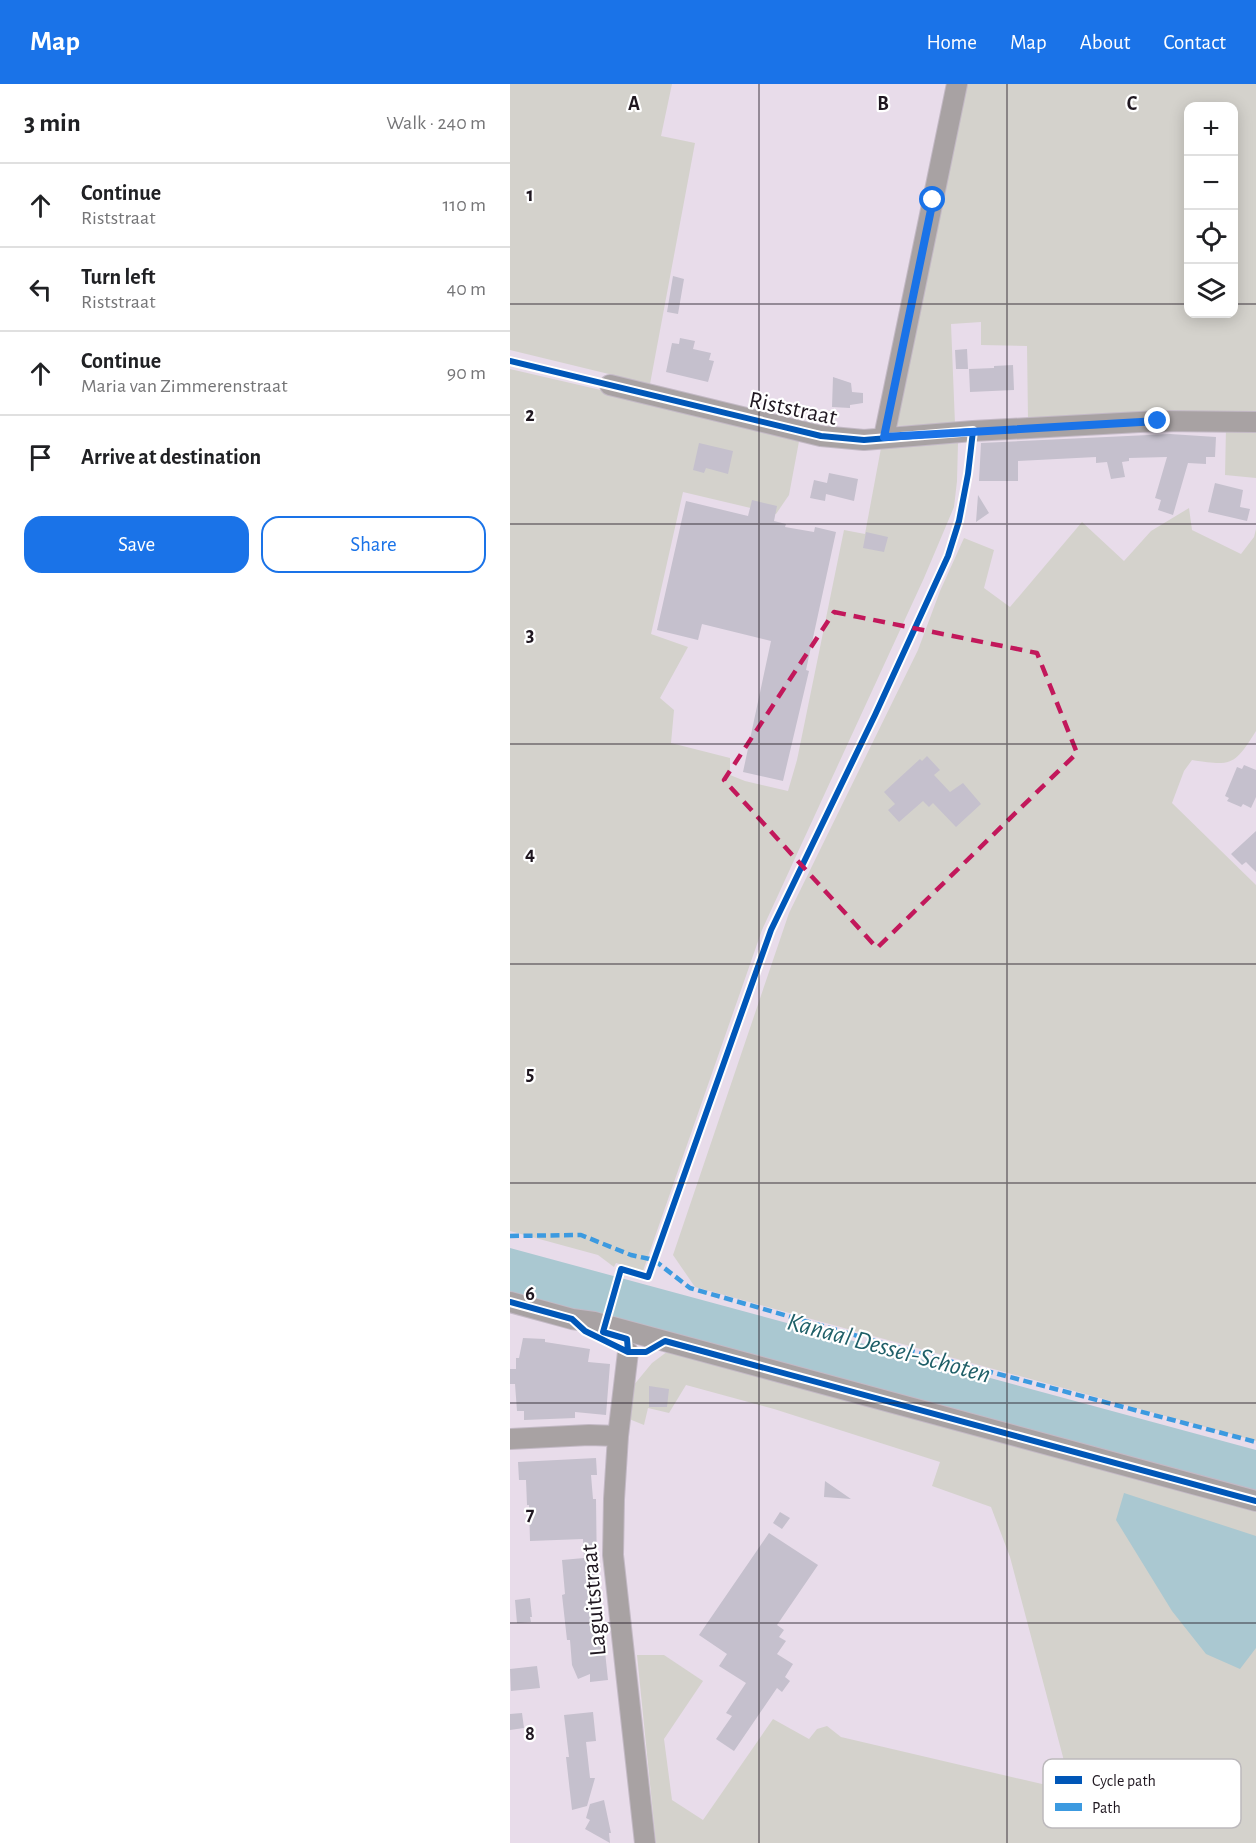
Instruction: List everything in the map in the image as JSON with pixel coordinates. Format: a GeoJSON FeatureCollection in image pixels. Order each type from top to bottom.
{"type":"FeatureCollection","features":[{"type":"Feature","properties":{"kind":"street"},"geometry":{"type":"LineString","coordinates":[[884,437],[957,84]]}},
{"type":"Feature","properties":{"kind":"street","name":"Riststraat"},"geometry":{"type":"LineString","coordinates":[[610,385],[821,436],[864,440],[972,431],[1158,421],[1256,422]]}},
{"type":"Feature","properties":{"kind":"street"},"geometry":{"type":"LineString","coordinates":[[510,1302],[572,1319],[594,1322],[1256,1502]]}},
{"type":"Feature","properties":{"kind":"street","name":"Laguitstraat"},"geometry":{"type":"LineString","coordinates":[[628,1352],[618,1436],[613,1555],[645,1843]]}},
{"type":"Feature","properties":{"kind":"street"},"geometry":{"type":"LineString","coordinates":[[510,1439],[618,1436]]}},
{"type":"Feature","properties":{"kind":"path"},"geometry":{"type":"LineString","coordinates":[[603,1332],[621,1269],[648,1277]]}},
{"type":"Feature","properties":{"kind":"highlighted area"},"geometry":{"type":"Polygon","coordinates":[[[834,612],[1037,653],[1077,753],[877,948],[724,780],[834,612]]]}},
{"type":"Feature","properties":{"kind":"shaded area"},"geometry":{"type":"Polygon","coordinates":[[[510,84],[672,84],[661,136],[695,143],[650,384],[510,350],[510,84]]]}},
{"type":"Feature","properties":{"kind":"shaded area"},"geometry":{"type":"Polygon","coordinates":[[[966,84],[1256,84],[1256,414],[1028,420],[1027,346],[981,345],[981,322],[951,324],[955,424],[896,426],[966,84]]]}},
{"type":"Feature","properties":{"kind":"shaded area"},"geometry":{"type":"Polygon","coordinates":[[[510,369],[800,436],[789,495],[776,514],[683,492],[651,634],[688,647],[660,698],[674,710],[671,743],[730,758],[730,775],[788,791],[797,760],[844,530],[865,534],[881,448],[958,443],[954,507],[924,578],[762,930],[643,1271],[616,1263],[614,1267],[598,1255],[510,1231],[510,369]]]}},
{"type":"Feature","properties":{"kind":"shaded area"},"geometry":{"type":"Polygon","coordinates":[[[1226,428],[1256,430],[1256,478],[1225,475],[1226,428]]]}},
{"type":"Feature","properties":{"kind":"shaded area"},"geometry":{"type":"Polygon","coordinates":[[[1189,508],[1192,530],[1241,554],[1254,537],[1256,529],[1256,731],[1237,757],[1231,761],[1216,763],[1192,760],[1184,771],[1172,803],[1256,885],[1256,1441],[695,1287],[673,1255],[789,913],[918,650],[940,591],[964,538],[994,550],[984,588],[1010,607],[1082,522],[1124,561],[1151,531],[1189,508]]]}},
{"type":"Feature","properties":{"kind":"shaded area"},"geometry":{"type":"Polygon","coordinates":[[[668,1351],[1256,1505],[1256,1843],[656,1843],[637,1655],[664,1655],[703,1681],[664,1739],[672,1800],[703,1820],[773,1719],[809,1739],[817,1729],[827,1726],[841,1737],[1043,1784],[1043,1828],[1241,1828],[1241,1759],[1064,1759],[1010,1557],[991,1507],[932,1486],[940,1462],[774,1409],[686,1385],[669,1413],[648,1408],[644,1425],[629,1419],[633,1386],[652,1363],[668,1351]]]}},
{"type":"Feature","properties":{"kind":"water"},"geometry":{"type":"Polygon","coordinates":[[[510,1248],[1256,1450],[1256,1495],[510,1293],[510,1248]]]}},
{"type":"Feature","properties":{"kind":"water"},"geometry":{"type":"Polygon","coordinates":[[[1124,1493],[1256,1536],[1256,1648],[1240,1669],[1206,1654],[1172,1611],[1116,1520],[1124,1493]]]}},
{"type":"Feature","properties":{"kind":"building"},"geometry":{"type":"Polygon","coordinates":[[[673,276],[684,279],[678,314],[667,312],[673,276]]]}},
{"type":"Feature","properties":{"kind":"building"},"geometry":{"type":"Polygon","coordinates":[[[680,338],[695,341],[693,349],[711,353],[709,360],[714,361],[708,382],[666,372],[672,343],[679,344],[680,338]]]}},
{"type":"Feature","properties":{"kind":"building"},"geometry":{"type":"Polygon","coordinates":[[[967,349],[968,369],[956,369],[955,350],[967,349]]]}},
{"type":"Feature","properties":{"kind":"building"},"geometry":{"type":"Polygon","coordinates":[[[1013,365],[1014,390],[970,392],[969,369],[1013,365]]]}},
{"type":"Feature","properties":{"kind":"building"},"geometry":{"type":"Polygon","coordinates":[[[833,377],[851,383],[852,392],[863,393],[863,403],[850,405],[850,408],[832,407],[833,377]]]}},
{"type":"Feature","properties":{"kind":"building"},"geometry":{"type":"Polygon","coordinates":[[[1170,434],[1216,437],[1215,457],[1206,457],[1206,464],[1188,463],[1173,515],[1158,510],[1161,500],[1155,498],[1167,457],[1129,458],[1129,461],[1122,462],[1125,477],[1111,479],[1107,462],[1096,463],[1096,457],[1018,461],[1018,481],[979,481],[981,443],[1170,434]]]}},
{"type":"Feature","properties":{"kind":"building"},"geometry":{"type":"Polygon","coordinates":[[[699,443],[733,451],[728,474],[706,468],[704,473],[693,470],[699,443]]]}},
{"type":"Feature","properties":{"kind":"building"},"geometry":{"type":"Polygon","coordinates":[[[829,473],[858,479],[854,501],[826,494],[825,501],[810,498],[814,480],[827,483],[829,473]]]}},
{"type":"Feature","properties":{"kind":"building"},"geometry":{"type":"Polygon","coordinates":[[[1215,483],[1243,490],[1240,507],[1250,509],[1247,521],[1208,512],[1215,483]]]}},
{"type":"Feature","properties":{"kind":"building"},"geometry":{"type":"Polygon","coordinates":[[[978,495],[989,513],[976,522],[978,495]]]}},
{"type":"Feature","properties":{"kind":"building"},"geometry":{"type":"Polygon","coordinates":[[[752,500],[777,506],[774,521],[786,524],[785,527],[814,532],[815,527],[836,532],[806,670],[809,671],[783,781],[743,772],[771,641],[702,624],[698,640],[657,630],[686,501],[748,516],[752,500]]]}},
{"type":"Feature","properties":{"kind":"building"},"geometry":{"type":"Polygon","coordinates":[[[866,532],[888,537],[884,552],[863,548],[866,532]]]}},
{"type":"Feature","properties":{"kind":"building"},"geometry":{"type":"Polygon","coordinates":[[[927,756],[940,770],[934,775],[950,792],[963,783],[981,804],[956,827],[933,803],[929,807],[923,801],[899,822],[888,810],[895,804],[884,792],[920,759],[922,761],[927,756]]]}},
{"type":"Feature","properties":{"kind":"building"},"geometry":{"type":"Polygon","coordinates":[[[1244,765],[1256,770],[1256,797],[1251,808],[1243,804],[1241,807],[1227,801],[1229,798],[1225,796],[1237,767],[1242,769],[1244,765]]]}},
{"type":"Feature","properties":{"kind":"building"},"geometry":{"type":"Polygon","coordinates":[[[1256,831],[1256,872],[1246,862],[1242,865],[1231,854],[1256,831]]]}},
{"type":"Feature","properties":{"kind":"building"},"geometry":{"type":"Polygon","coordinates":[[[523,1338],[545,1339],[545,1342],[590,1349],[588,1362],[610,1364],[606,1415],[575,1412],[575,1418],[524,1420],[524,1411],[517,1411],[515,1384],[510,1384],[510,1369],[516,1369],[516,1358],[519,1358],[523,1338]]]}},
{"type":"Feature","properties":{"kind":"building"},"geometry":{"type":"Polygon","coordinates":[[[649,1386],[669,1389],[667,1407],[649,1407],[649,1386]]]}},
{"type":"Feature","properties":{"kind":"building"},"geometry":{"type":"Polygon","coordinates":[[[596,1458],[597,1475],[591,1475],[593,1499],[596,1499],[597,1576],[608,1680],[590,1682],[590,1674],[578,1679],[572,1665],[562,1595],[565,1594],[562,1560],[584,1558],[583,1539],[530,1541],[526,1480],[519,1480],[518,1462],[596,1458]]]}},
{"type":"Feature","properties":{"kind":"building"},"geometry":{"type":"Polygon","coordinates":[[[825,1481],[851,1499],[824,1497],[825,1481]]]}},
{"type":"Feature","properties":{"kind":"building"},"geometry":{"type":"Polygon","coordinates":[[[780,1512],[790,1518],[782,1529],[773,1523],[780,1512]]]}},
{"type":"Feature","properties":{"kind":"building"},"geometry":{"type":"Polygon","coordinates":[[[769,1533],[818,1565],[777,1625],[784,1630],[779,1637],[786,1641],[777,1654],[793,1664],[785,1677],[790,1681],[782,1692],[777,1688],[734,1751],[716,1739],[732,1716],[726,1713],[746,1683],[719,1666],[727,1654],[699,1635],[769,1533]]]}},
{"type":"Feature","properties":{"kind":"building"},"geometry":{"type":"Polygon","coordinates":[[[530,1598],[531,1622],[517,1623],[515,1600],[530,1598]]]}},
{"type":"Feature","properties":{"kind":"building"},"geometry":{"type":"Polygon","coordinates":[[[537,1666],[540,1688],[511,1691],[510,1669],[537,1666]]]}},
{"type":"Feature","properties":{"kind":"building"},"geometry":{"type":"Polygon","coordinates":[[[593,1712],[596,1741],[586,1742],[590,1778],[595,1778],[587,1806],[572,1810],[564,1715],[593,1712]]]}},
{"type":"Feature","properties":{"kind":"building"},"geometry":{"type":"Polygon","coordinates":[[[522,1713],[524,1728],[510,1730],[510,1714],[522,1713]]]}},
{"type":"Feature","properties":{"kind":"building"},"geometry":{"type":"Polygon","coordinates":[[[604,1800],[611,1833],[609,1833],[610,1843],[585,1829],[590,1820],[586,1818],[590,1804],[604,1800]]]}},
{"type":"Feature","properties":{"kind":"marked path"},"geometry":{"type":"LineString","coordinates":[[510,1236],[581,1235],[631,1255],[654,1260],[690,1288],[896,1347],[1256,1442]]}},
{"type":"Feature","properties":{"kind":"cycle path"},"geometry":{"type":"LineString","coordinates":[[510,361],[821,436],[864,440],[973,431],[959,521],[948,556],[875,715],[771,930],[648,1277],[621,1269],[603,1332],[627,1339],[628,1352]]}},
{"type":"Feature","properties":{"kind":"cycle path"},"geometry":{"type":"LineString","coordinates":[[510,1302],[572,1319],[585,1331],[628,1352],[646,1352],[665,1341],[1256,1501]]}},
{"type":"Feature","properties":{"kind":"route"},"geometry":{"type":"LineString","coordinates":[[933,200],[884,437],[1158,421]]}},
{"type":"Feature","properties":{"kind":"water label","name":"Kanaal Dessel-Schoten"},"geometry":{"type":"Point","coordinates":[889,1348]}}]}
